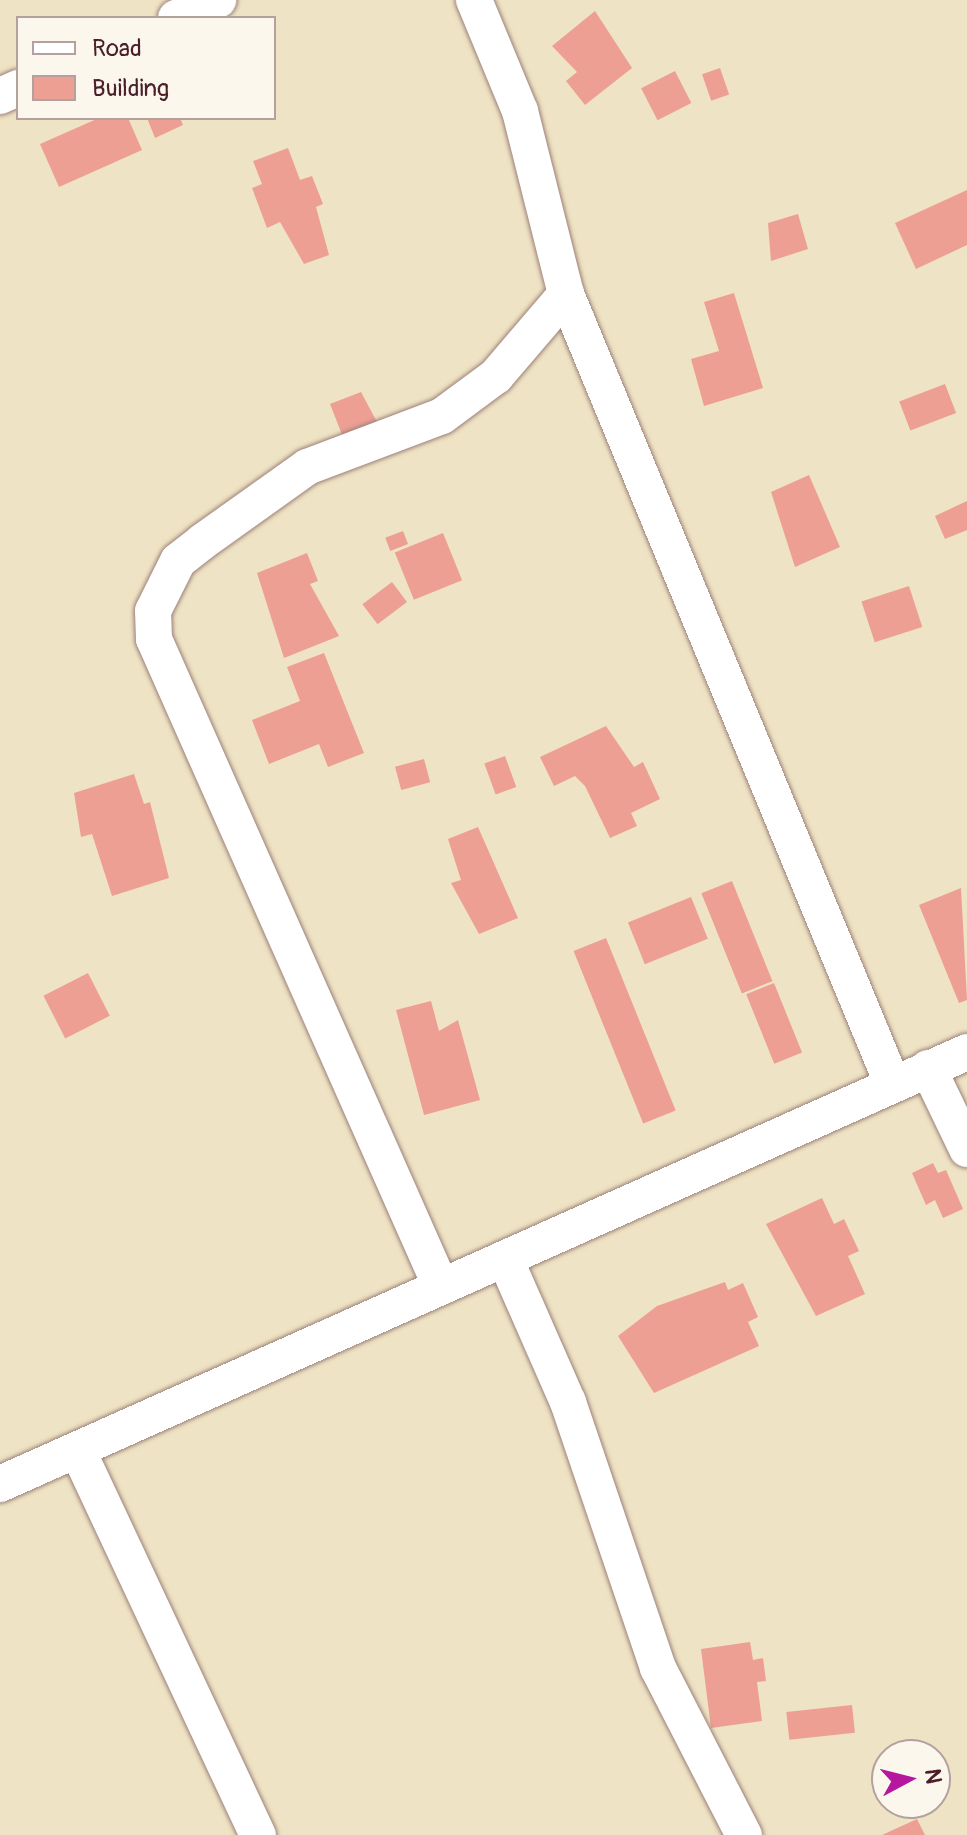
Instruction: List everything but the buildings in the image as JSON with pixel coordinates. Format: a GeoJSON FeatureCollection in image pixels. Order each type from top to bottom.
{"type":"FeatureCollection","features":[{"type":"Feature","properties":{"kind":"street"},"geometry":{"type":"LineString","coordinates":[[181,16],[218,0]]}},
{"type":"Feature","properties":{"kind":"street"},"geometry":{"type":"LineString","coordinates":[[474,0],[520,111],[566,294],[892,1083]]}},
{"type":"Feature","properties":{"kind":"street"},"geometry":{"type":"LineString","coordinates":[[441,1287],[154,639],[153,611],[178,561],[202,542],[307,467],[442,416],[496,376],[566,294]]}},
{"type":"Feature","properties":{"kind":"street"},"geometry":{"type":"LineString","coordinates":[[0,1484],[441,1287],[506,1261],[892,1083],[967,1052]]}},
{"type":"Feature","properties":{"kind":"street"},"geometry":{"type":"LineString","coordinates":[[928,1068],[967,1149]]}},
{"type":"Feature","properties":{"kind":"street"},"geometry":{"type":"LineString","coordinates":[[506,1261],[568,1402],[658,1668],[744,1835]]}},
{"type":"Feature","properties":{"kind":"street"},"geometry":{"type":"LineString","coordinates":[[78,1451],[258,1835]]}}]}
